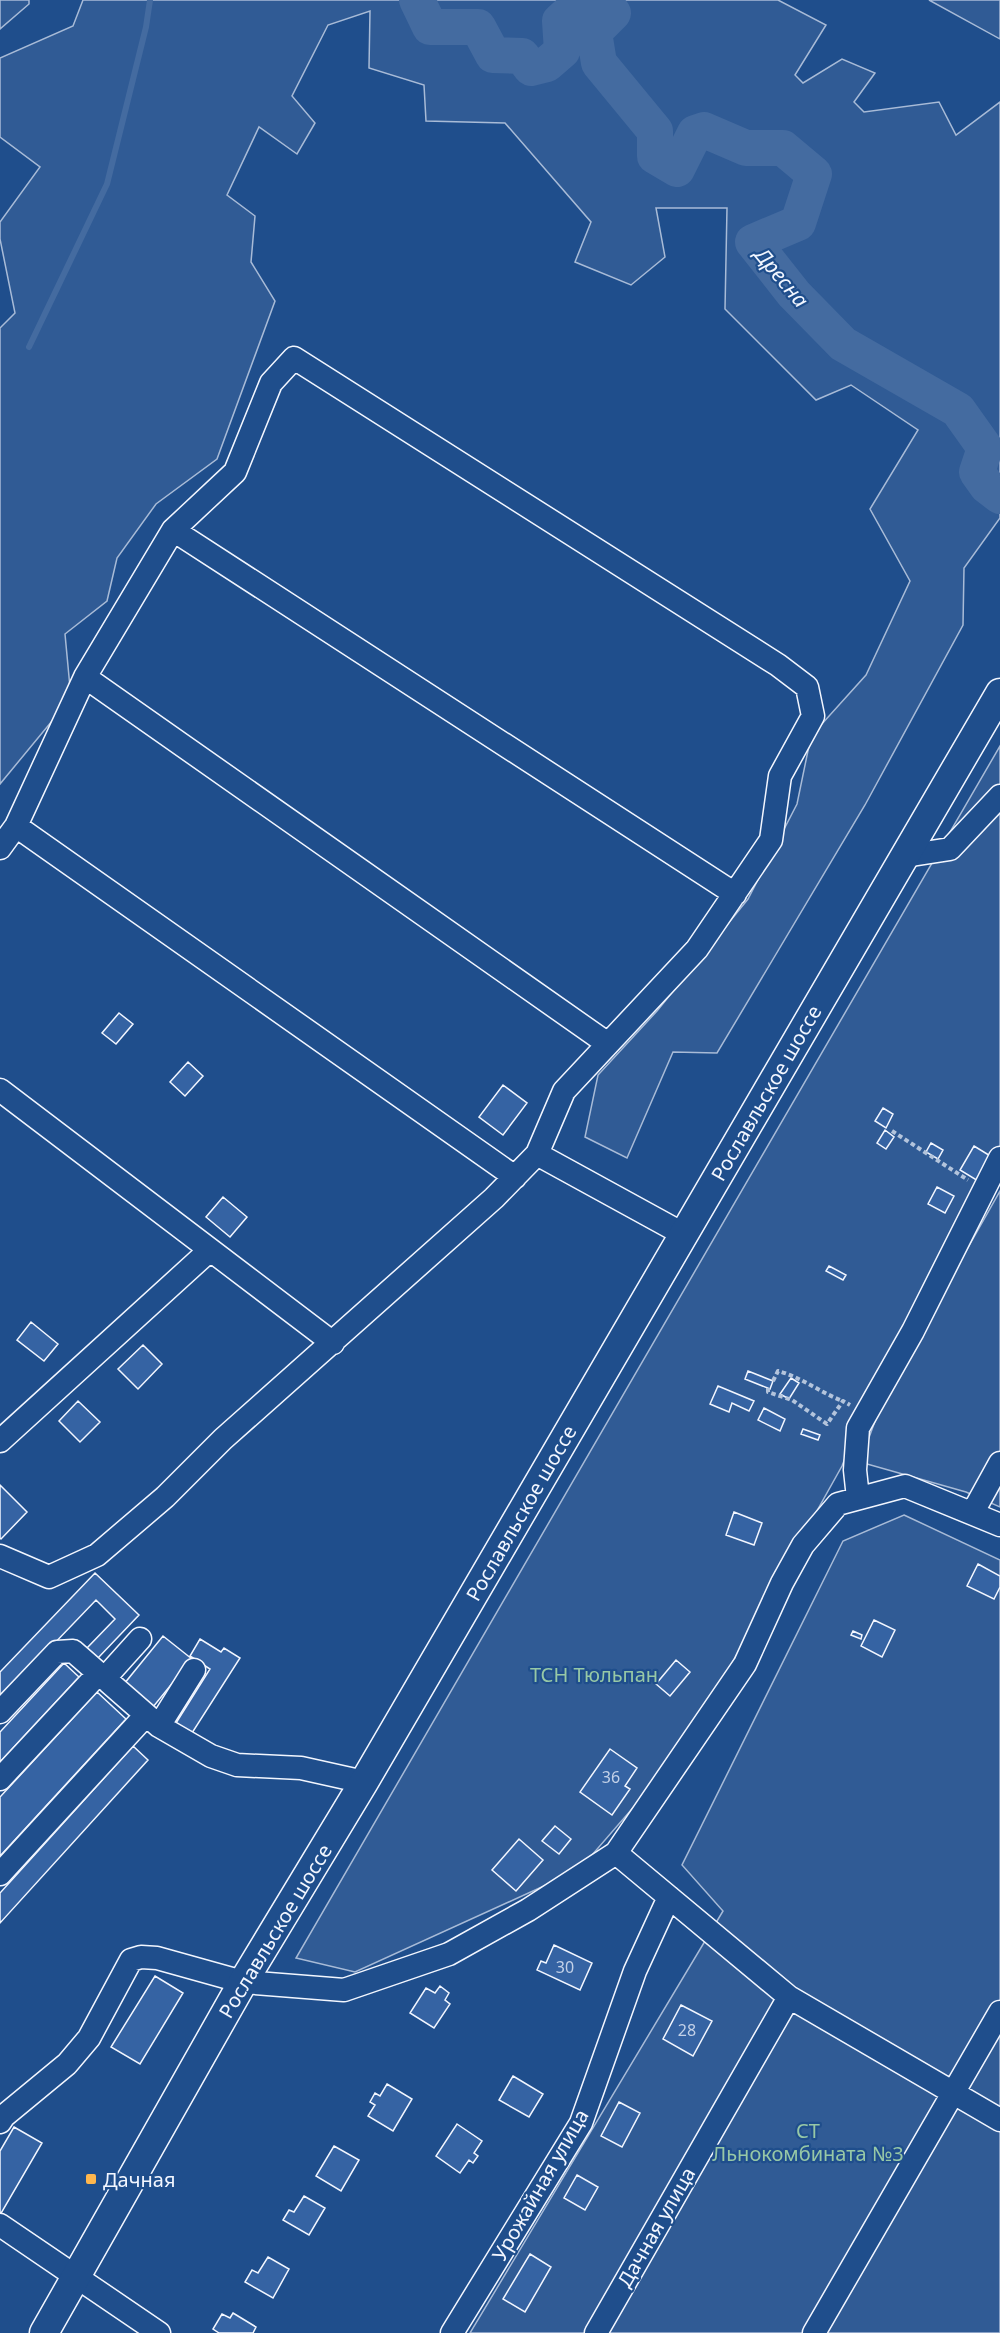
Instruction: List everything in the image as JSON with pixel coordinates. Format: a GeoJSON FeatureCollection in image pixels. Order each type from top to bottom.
{"type":"FeatureCollection","features":[{"type":"Feature","properties":{"kind":"main road","name":"Рославльское шоссе"},"geometry":{"type":"LineString","coordinates":[[44,2333],[243,1982],[364,1782],[1000,693]]}},
{"type":"Feature","properties":{"kind":"street"},"geometry":{"type":"LineString","coordinates":[[0,848],[16,826],[85,677],[173,530],[235,472],[271,383],[294,358],[778,665],[807,687],[813,716],[780,776],[771,840],[697,949],[564,1091],[537,1154],[333,1343],[223,1439],[165,1497],[97,1555],[49,1577],[0,1556]]}},
{"type":"Feature","properties":{"kind":"street"},"geometry":{"type":"LineString","coordinates":[[173,530],[735,894]]}},
{"type":"Feature","properties":{"kind":"street"},"geometry":{"type":"LineString","coordinates":[[85,677],[608,1044]]}},
{"type":"Feature","properties":{"kind":"street"},"geometry":{"type":"LineString","coordinates":[[905,856],[950,849],[1000,796]]}},
{"type":"Feature","properties":{"kind":"street"},"geometry":{"type":"LineString","coordinates":[[16,826],[514,1177]]}},
{"type":"Feature","properties":{"kind":"street"},"geometry":{"type":"LineString","coordinates":[[0,1089],[333,1343]]}},
{"type":"Feature","properties":{"kind":"street"},"geometry":{"type":"LineString","coordinates":[[537,1154],[683,1234]]}},
{"type":"Feature","properties":{"kind":"street"},"geometry":{"type":"LineString","coordinates":[[858,1498],[855,1470],[858,1428],[913,1331],[1000,1158]]}},
{"type":"Feature","properties":{"kind":"street"},"geometry":{"type":"LineString","coordinates":[[0,1441],[210,1250]]}},
{"type":"Feature","properties":{"kind":"street"},"geometry":{"type":"LineString","coordinates":[[973,1512],[1000,1463]]}},
{"type":"Feature","properties":{"kind":"street"},"geometry":{"type":"LineString","coordinates":[[0,2122],[3,2116],[67,2064],[89,2038],[131,1960],[141,1957],[157,1958],[243,1982],[344,1990],[449,1954],[528,1910],[616,1853],[745,1664],[782,1583],[803,1545],[838,1504],[905,1486],[1000,1525]]}},
{"type":"Feature","properties":{"kind":"street"},"geometry":{"type":"LineString","coordinates":[[0,1779],[140,1639]]}},
{"type":"Feature","properties":{"kind":"street"},"geometry":{"type":"LineString","coordinates":[[0,1712],[57,1652],[73,1651],[152,1720],[211,1756],[237,1765],[301,1768],[364,1782]]}},
{"type":"Feature","properties":{"kind":"street"},"geometry":{"type":"LineString","coordinates":[[0,1874],[152,1720],[194,1670]]}},
{"type":"Feature","properties":{"kind":"street"},"geometry":{"type":"LineString","coordinates":[[616,1853],[789,1997],[1000,2120]]}},
{"type":"Feature","properties":{"kind":"street","name":"Урожайная улица"},"geometry":{"type":"LineString","coordinates":[[452,2333],[581,2122],[635,1971],[669,1897]]}},
{"type":"Feature","properties":{"kind":"street","name":"Дачная улица"},"geometry":{"type":"LineString","coordinates":[[596,2333],[789,1997]]}},
{"type":"Feature","properties":{"kind":"street"},"geometry":{"type":"LineString","coordinates":[[814,2333],[1000,2012]]}},
{"type":"Feature","properties":{"kind":"street"},"geometry":{"type":"LineString","coordinates":[[0,2225],[159,2333]]}},
{"type":"Feature","properties":{"kind":"path"},"geometry":{"type":"LineString","coordinates":[[892,1131],[983,1191]]}},
{"type":"Feature","properties":{"kind":"path"},"geometry":{"type":"LineString","coordinates":[[773,1381],[778,1371],[790,1374],[821,1393],[843,1401],[866,1415]]}},
{"type":"Feature","properties":{"kind":"path"},"geometry":{"type":"LineString","coordinates":[[768,1388],[768,1392],[792,1400],[826,1424],[843,1401]]}},
{"type":"Feature","properties":{"kind":"shaded area"},"geometry":{"type":"Polygon","coordinates":[[[0,0],[29,0],[29,4],[0,29],[0,0]]]}},
{"type":"Feature","properties":{"kind":"shaded area"},"geometry":{"type":"Polygon","coordinates":[[[83,0],[778,0],[826,25],[795,75],[803,83],[842,59],[875,73],[854,102],[864,112],[939,102],[956,135],[1000,102],[1000,518],[964,568],[963,625],[865,805],[717,1053],[673,1052],[627,1158],[585,1137],[598,1075],[657,1011],[748,899],[797,804],[811,736],[866,675],[910,581],[870,509],[918,430],[851,385],[816,400],[725,309],[727,208],[656,208],[665,257],[631,285],[575,262],[591,222],[505,123],[426,121],[424,85],[369,68],[370,11],[328,25],[292,96],[315,123],[297,154],[259,127],[227,195],[255,216],[251,262],[275,301],[217,459],[156,504],[117,558],[107,601],[65,634],[71,698],[0,784],[0,328],[15,313],[0,239],[0,222],[40,167],[0,137],[0,58],[73,26],[83,0]]]}},
{"type":"Feature","properties":{"kind":"shaded area"},"geometry":{"type":"Polygon","coordinates":[[[929,0],[1000,0],[1000,39],[929,0]]]}},
{"type":"Feature","properties":{"kind":"shaded area","name":"ТСН Тюльпан"},"geometry":{"type":"Polygon","coordinates":[[[1000,746],[1000,1156],[871,1391],[842,1466],[684,1749],[579,1870],[355,1972],[296,1958],[1000,746]]]}},
{"type":"Feature","properties":{"kind":"shaded area"},"geometry":{"type":"Polygon","coordinates":[[[1000,1191],[1000,1507],[966,1492],[860,1462],[885,1394],[1000,1191]]]}},
{"type":"Feature","properties":{"kind":"shaded area","name":"СТ Льнокомбината №3"},"geometry":{"type":"Polygon","coordinates":[[[904,1515],[1000,1560],[1000,2333],[470,2333],[723,1911],[682,1865],[843,1541],[904,1515]]]}},
{"type":"Feature","properties":{"kind":"building"},"geometry":{"type":"Polygon","coordinates":[[[119,1013],[133,1024],[116,1044],[102,1033],[119,1013]]]}},
{"type":"Feature","properties":{"kind":"building"},"geometry":{"type":"Polygon","coordinates":[[[188,1062],[203,1076],[185,1096],[170,1082],[188,1062]]]}},
{"type":"Feature","properties":{"kind":"building"},"geometry":{"type":"Polygon","coordinates":[[[503,1085],[527,1103],[503,1135],[479,1117],[503,1085]]]}},
{"type":"Feature","properties":{"kind":"building"},"geometry":{"type":"Polygon","coordinates":[[[883,1108],[893,1114],[886,1128],[875,1121],[883,1108]]]}},
{"type":"Feature","properties":{"kind":"building"},"geometry":{"type":"Polygon","coordinates":[[[885,1130],[894,1137],[886,1149],[877,1143],[885,1130]]]}},
{"type":"Feature","properties":{"kind":"building"},"geometry":{"type":"Polygon","coordinates":[[[931,1143],[943,1150],[938,1159],[926,1152],[931,1143]]]}},
{"type":"Feature","properties":{"kind":"building"},"geometry":{"type":"Polygon","coordinates":[[[974,1146],[997,1160],[983,1184],[960,1170],[974,1146]]]}},
{"type":"Feature","properties":{"kind":"building"},"geometry":{"type":"Polygon","coordinates":[[[937,1187],[954,1196],[945,1213],[928,1204],[937,1187]]]}},
{"type":"Feature","properties":{"kind":"building"},"geometry":{"type":"Polygon","coordinates":[[[223,1197],[247,1217],[230,1237],[206,1217],[223,1197]]]}},
{"type":"Feature","properties":{"kind":"building"},"geometry":{"type":"Polygon","coordinates":[[[829,1266],[846,1275],[843,1280],[826,1271],[829,1266]]]}},
{"type":"Feature","properties":{"kind":"building"},"geometry":{"type":"Polygon","coordinates":[[[31,1322],[58,1344],[44,1361],[17,1340],[31,1322]]]}},
{"type":"Feature","properties":{"kind":"building"},"geometry":{"type":"Polygon","coordinates":[[[143,1345],[162,1364],[138,1389],[118,1369],[143,1345]]]}},
{"type":"Feature","properties":{"kind":"building"},"geometry":{"type":"Polygon","coordinates":[[[748,1371],[773,1381],[770,1389],[745,1379],[748,1371]]]}},
{"type":"Feature","properties":{"kind":"building"},"geometry":{"type":"Polygon","coordinates":[[[791,1378],[799,1383],[789,1399],[780,1394],[791,1378]]]}},
{"type":"Feature","properties":{"kind":"building"},"geometry":{"type":"Polygon","coordinates":[[[718,1386],[754,1401],[749,1411],[732,1403],[729,1412],[710,1404],[718,1386]]]}},
{"type":"Feature","properties":{"kind":"building"},"geometry":{"type":"Polygon","coordinates":[[[78,1401],[100,1422],[80,1442],[59,1421],[78,1401]]]}},
{"type":"Feature","properties":{"kind":"building"},"geometry":{"type":"Polygon","coordinates":[[[764,1408],[785,1419],[780,1431],[758,1420],[764,1408]]]}},
{"type":"Feature","properties":{"kind":"building"},"geometry":{"type":"Polygon","coordinates":[[[803,1429],[820,1435],[818,1440],[801,1434],[803,1429]]]}},
{"type":"Feature","properties":{"kind":"building"},"geometry":{"type":"Polygon","coordinates":[[[0,1485],[27,1512],[1,1539],[0,1538],[0,1485]]]}},
{"type":"Feature","properties":{"kind":"building"},"geometry":{"type":"Polygon","coordinates":[[[734,1512],[762,1523],[754,1545],[726,1535],[734,1512]]]}},
{"type":"Feature","properties":{"kind":"building"},"geometry":{"type":"Polygon","coordinates":[[[978,1564],[1000,1576],[1000,1587],[994,1599],[967,1586],[978,1564]]]}},
{"type":"Feature","properties":{"kind":"building"},"geometry":{"type":"Polygon","coordinates":[[[95,1573],[139,1615],[98,1658],[87,1648],[115,1619],[96,1600],[0,1700],[0,1672],[95,1573]]]}},
{"type":"Feature","properties":{"kind":"building"},"geometry":{"type":"Polygon","coordinates":[[[874,1620],[895,1630],[882,1657],[861,1646],[874,1620]]]}},
{"type":"Feature","properties":{"kind":"building"},"geometry":{"type":"Polygon","coordinates":[[[853,1631],[862,1635],[861,1639],[851,1635],[853,1631]]]}},
{"type":"Feature","properties":{"kind":"building"},"geometry":{"type":"Polygon","coordinates":[[[163,1636],[192,1659],[153,1707],[124,1684],[163,1636]]]}},
{"type":"Feature","properties":{"kind":"building"},"geometry":{"type":"Polygon","coordinates":[[[200,1639],[221,1652],[224,1648],[240,1658],[192,1733],[176,1723],[210,1669],[190,1656],[200,1639]]]}},
{"type":"Feature","properties":{"kind":"building"},"geometry":{"type":"Polygon","coordinates":[[[676,1660],[690,1672],[670,1696],[656,1684],[676,1660]]]}},
{"type":"Feature","properties":{"kind":"building"},"geometry":{"type":"Polygon","coordinates":[[[64,1663],[79,1677],[0,1762],[0,1732],[64,1663]]]}},
{"type":"Feature","properties":{"kind":"building"},"geometry":{"type":"Polygon","coordinates":[[[97,1692],[126,1719],[0,1856],[0,1797],[97,1692]]]}},
{"type":"Feature","properties":{"kind":"building"},"geometry":{"type":"Polygon","coordinates":[[[133,1746],[148,1760],[0,1923],[0,1893],[133,1746]]]}},
{"type":"Feature","properties":{"kind":"building"},"geometry":{"type":"Polygon","coordinates":[[[610,1749],[637,1768],[625,1786],[630,1789],[612,1815],[580,1792],[610,1749]]]}},
{"type":"Feature","properties":{"kind":"building"},"geometry":{"type":"Polygon","coordinates":[[[555,1826],[571,1839],[559,1854],[542,1841],[555,1826]]]}},
{"type":"Feature","properties":{"kind":"building"},"geometry":{"type":"Polygon","coordinates":[[[519,1839],[543,1860],[516,1891],[492,1870],[519,1839]]]}},
{"type":"Feature","properties":{"kind":"building"},"geometry":{"type":"Polygon","coordinates":[[[554,1945],[592,1963],[580,1990],[537,1970],[541,1961],[546,1963],[554,1945]]]}},
{"type":"Feature","properties":{"kind":"building"},"geometry":{"type":"Polygon","coordinates":[[[155,1976],[183,1993],[140,2064],[111,2047],[155,1976]]]}},
{"type":"Feature","properties":{"kind":"building"},"geometry":{"type":"Polygon","coordinates":[[[440,1986],[449,1993],[445,2000],[450,2004],[434,2028],[410,2013],[426,1988],[435,1993],[440,1986]]]}},
{"type":"Feature","properties":{"kind":"building"},"geometry":{"type":"Polygon","coordinates":[[[681,2005],[712,2021],[693,2056],[663,2039],[681,2005]]]}},
{"type":"Feature","properties":{"kind":"building"},"geometry":{"type":"Polygon","coordinates":[[[513,2076],[543,2094],[529,2117],[499,2100],[513,2076]]]}},
{"type":"Feature","properties":{"kind":"building"},"geometry":{"type":"Polygon","coordinates":[[[387,2084],[412,2099],[393,2131],[368,2116],[375,2105],[370,2102],[375,2093],[380,2096],[387,2084]]]}},
{"type":"Feature","properties":{"kind":"building"},"geometry":{"type":"Polygon","coordinates":[[[619,2102],[640,2113],[622,2147],[601,2136],[619,2102]]]}},
{"type":"Feature","properties":{"kind":"building"},"geometry":{"type":"Polygon","coordinates":[[[457,2124],[482,2141],[474,2153],[478,2156],[473,2163],[469,2160],[460,2173],[436,2156],[457,2124]]]}},
{"type":"Feature","properties":{"kind":"building"},"geometry":{"type":"Polygon","coordinates":[[[14,2127],[42,2143],[0,2215],[0,2151],[14,2127]]]}},
{"type":"Feature","properties":{"kind":"building"},"geometry":{"type":"Polygon","coordinates":[[[334,2146],[359,2160],[341,2191],[316,2176],[334,2146]]]}},
{"type":"Feature","properties":{"kind":"building"},"geometry":{"type":"Polygon","coordinates":[[[577,2175],[598,2187],[585,2210],[564,2198],[577,2175]]]}},
{"type":"Feature","properties":{"kind":"building"},"geometry":{"type":"Polygon","coordinates":[[[304,2196],[325,2208],[309,2235],[283,2220],[289,2210],[294,2212],[304,2196]]]}},
{"type":"Feature","properties":{"kind":"building"},"geometry":{"type":"Polygon","coordinates":[[[530,2254],[551,2267],[525,2312],[503,2299],[530,2254]]]}},
{"type":"Feature","properties":{"kind":"building"},"geometry":{"type":"Polygon","coordinates":[[[268,2257],[289,2269],[273,2298],[245,2282],[252,2270],[258,2273],[268,2257]]]}},
{"type":"Feature","properties":{"kind":"building"},"geometry":{"type":"Polygon","coordinates":[[[233,2313],[256,2327],[253,2333],[219,2333],[213,2329],[222,2314],[230,2318],[233,2313]]]}},
{"type":"Feature","properties":{"kind":"waterway"},"geometry":{"type":"LineString","coordinates":[[29,347],[107,184],[146,27],[150,0]]}},
{"type":"Feature","properties":{"kind":"waterway","name":"Дресна"},"geometry":{"type":"LineString","coordinates":[[417,0],[430,27],[478,27],[493,55],[522,56],[531,68],[547,64],[562,51],[560,21],[583,0]]}},
{"type":"Feature","properties":{"kind":"waterway","name":"Дресна"},"geometry":{"type":"LineString","coordinates":[[588,0],[613,13],[594,32],[599,63],[655,131],[655,156],[677,169],[695,133],[704,130],[746,148],[783,148],[814,174],[798,223],[753,242],[794,294],[843,344],[958,410],[985,448],[977,472],[987,486],[1000,496]]}},
{"type":"Feature","properties":{"kind":"place","name":"Дачная"},"geometry":{"type":"Point","coordinates":[91,2179]}}]}
